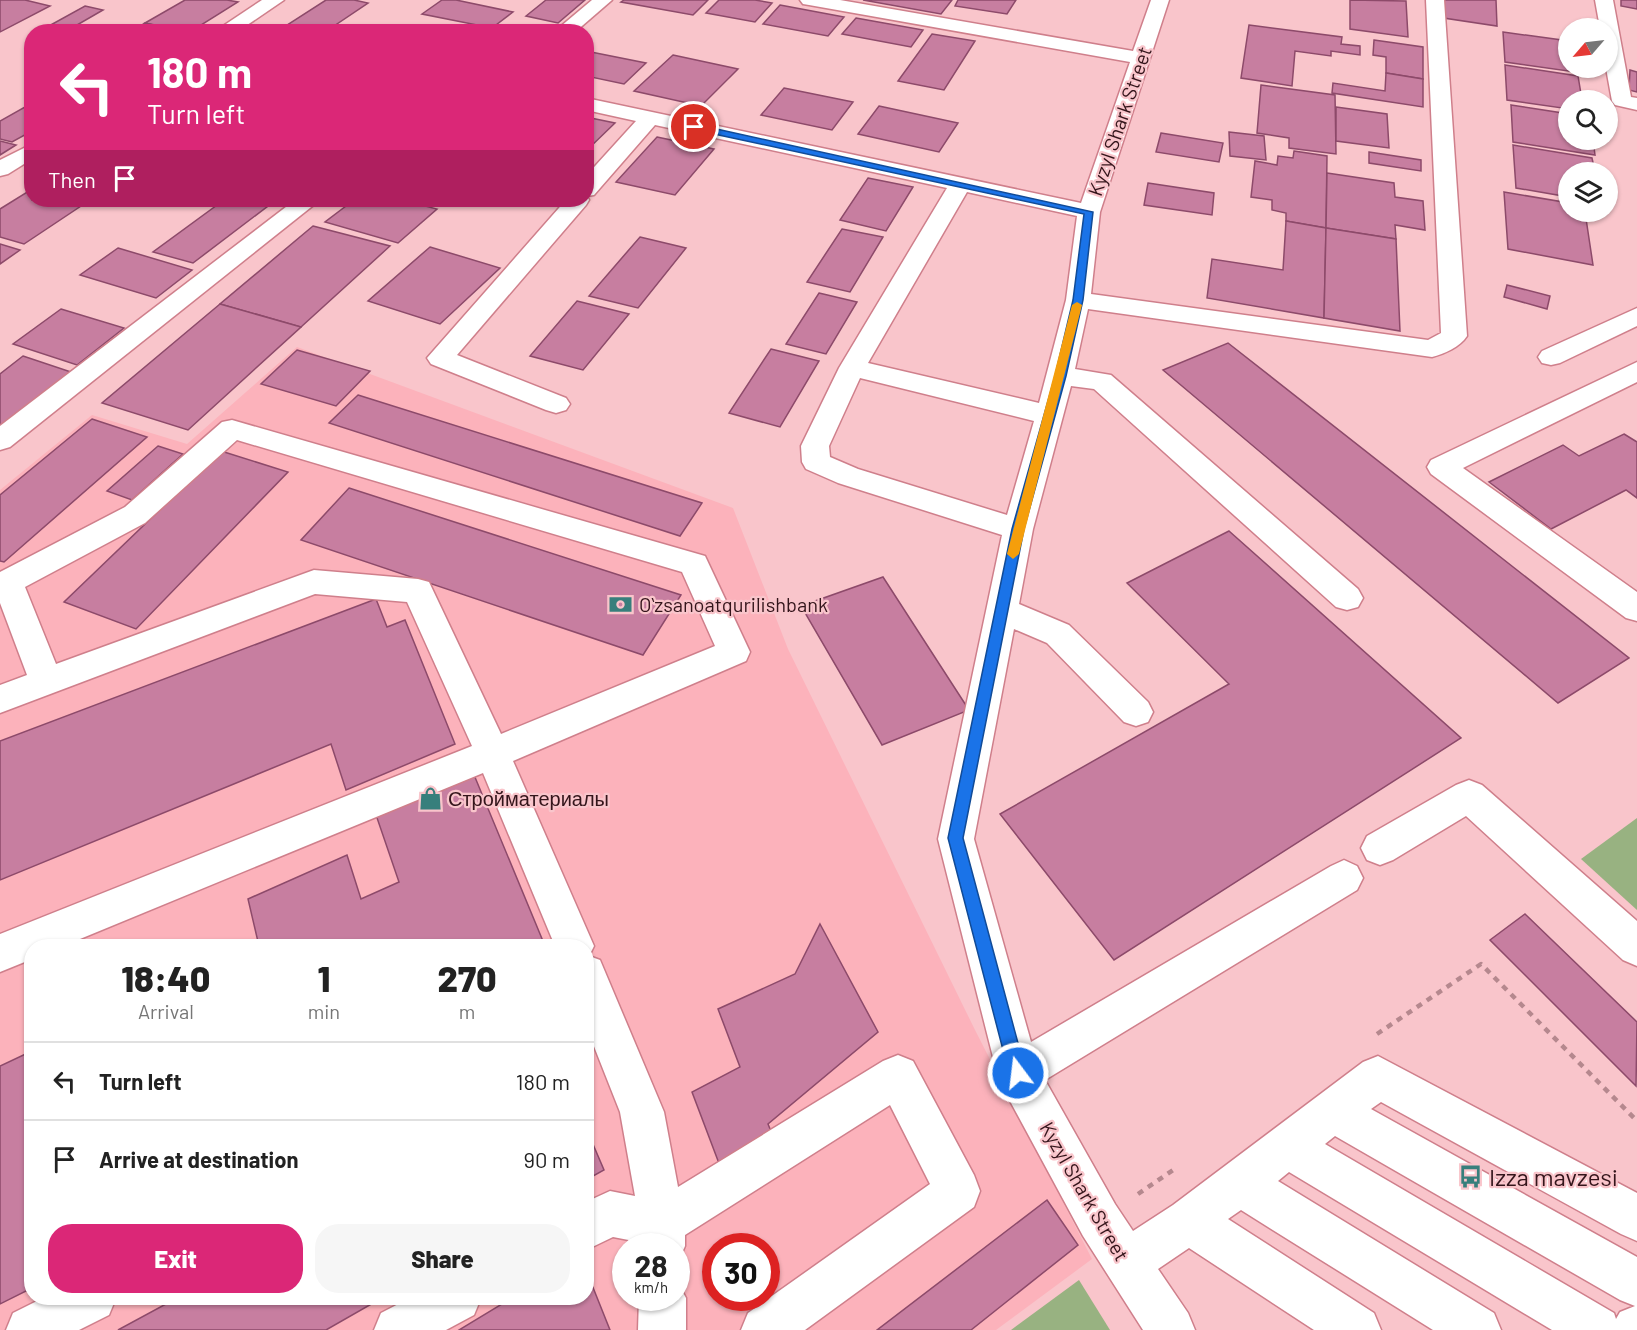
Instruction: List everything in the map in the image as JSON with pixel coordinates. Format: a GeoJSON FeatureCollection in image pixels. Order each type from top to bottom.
{"type":"FeatureCollection","features":[{"type":"Feature","properties":{"kind":"street"},"geometry":{"type":"LineString","coordinates":[[236,24],[274,0]]}},
{"type":"Feature","properties":{"kind":"street"},"geometry":{"type":"LineString","coordinates":[[573,24],[603,0]]}},
{"type":"Feature","properties":{"kind":"street"},"geometry":{"type":"LineString","coordinates":[[810,0],[1140,58]]}},
{"type":"Feature","properties":{"kind":"street","name":"Kyzyl Shark Street"},"geometry":{"type":"LineString","coordinates":[[1160,0],[1089,212],[1078,300],[1060,376],[1018,529],[956,838],[1018,1073],[1126,1263],[1171,1330]]}},
{"type":"Feature","properties":{"kind":"street"},"geometry":{"type":"LineString","coordinates":[[1078,300],[1432,349],[1454,336],[1435,0]]}},
{"type":"Feature","properties":{"kind":"street"},"geometry":{"type":"LineString","coordinates":[[1604,0],[1622,101],[1637,104]]}},
{"type":"Feature","properties":{"kind":"street"},"geometry":{"type":"LineString","coordinates":[[594,106],[1089,212]]}},
{"type":"Feature","properties":{"kind":"street"},"geometry":{"type":"LineString","coordinates":[[594,181],[650,118]]}},
{"type":"Feature","properties":{"kind":"street"},"geometry":{"type":"LineString","coordinates":[[0,169],[24,155]]}},
{"type":"Feature","properties":{"kind":"street"},"geometry":{"type":"LineString","coordinates":[[961,183],[852,368],[815,446],[816,462],[848,477],[1018,529]]}},
{"type":"Feature","properties":{"kind":"street"},"geometry":{"type":"LineString","coordinates":[[0,440],[300,207]]}},
{"type":"Feature","properties":{"kind":"street"},"geometry":{"type":"LineString","coordinates":[[556,404],[440,358],[572,207]]}},
{"type":"Feature","properties":{"kind":"street"},"geometry":{"type":"LineString","coordinates":[[1551,357],[1637,316]]}},
{"type":"Feature","properties":{"kind":"street"},"geometry":{"type":"LineString","coordinates":[[852,368],[1049,415]]}},
{"type":"Feature","properties":{"kind":"street"},"geometry":{"type":"LineString","coordinates":[[1637,371],[1441,467],[1637,609]]}},
{"type":"Feature","properties":{"kind":"street"},"geometry":{"type":"LineString","coordinates":[[1060,376],[1102,381],[1347,598]]}},
{"type":"Feature","properties":{"kind":"street"},"geometry":{"type":"LineString","coordinates":[[35,939],[491,754],[734,652],[694,564],[232,429],[135,515],[4,585],[46,681]]}},
{"type":"Feature","properties":{"kind":"street"},"geometry":{"type":"LineString","coordinates":[[0,699],[314,582],[418,591],[571,939]]}},
{"type":"Feature","properties":{"kind":"street"},"geometry":{"type":"LineString","coordinates":[[1002,610],[1058,633],[1136,712]]}},
{"type":"Feature","properties":{"kind":"street"},"geometry":{"type":"LineString","coordinates":[[1380,848],[1469,796],[1637,947]]}},
{"type":"Feature","properties":{"kind":"street"},"geometry":{"type":"LineString","coordinates":[[1018,1073],[1344,878]]}},
{"type":"Feature","properties":{"kind":"street"},"geometry":{"type":"LineString","coordinates":[[0,953],[24,943]]}},
{"type":"Feature","properties":{"kind":"street"},"geometry":{"type":"LineString","coordinates":[[594,1014],[597,1029],[642,1112],[662,1233]]}},
{"type":"Feature","properties":{"kind":"street"},"geometry":{"type":"LineString","coordinates":[[665,1233],[898,1076],[958,1191],[765,1330]]}},
{"type":"Feature","properties":{"kind":"street"},"geometry":{"type":"LineString","coordinates":[[1126,1263],[1189,1221],[1378,1077],[1637,1218]]}},
{"type":"Feature","properties":{"kind":"street"},"geometry":{"type":"LineString","coordinates":[[1333,1111],[1637,1284]]}},
{"type":"Feature","properties":{"kind":"street"},"geometry":{"type":"LineString","coordinates":[[1286,1146],[1597,1330]]}},
{"type":"Feature","properties":{"kind":"street"},"geometry":{"type":"LineString","coordinates":[[1239,1184],[1477,1330]]}},
{"type":"Feature","properties":{"kind":"street"},"geometry":{"type":"LineString","coordinates":[[594,1223],[610,1214],[657,1233]]}},
{"type":"Feature","properties":{"kind":"street"},"geometry":{"type":"LineString","coordinates":[[1189,1221],[1357,1330]]}},
{"type":"Feature","properties":{"kind":"street"},"geometry":{"type":"LineString","coordinates":[[30,1330],[78,1305]]}},
{"type":"Feature","properties":{"kind":"street"},"geometry":{"type":"LineString","coordinates":[[398,1330],[444,1305]]}},
{"type":"Feature","properties":{"kind":"street"},"geometry":{"type":"LineString","coordinates":[[662,1311],[662,1330]]}},
{"type":"Feature","properties":{"kind":"shaded area","name":"Стройматериалы"},"geometry":{"type":"Polygon","coordinates":[[[297,347],[733,508],[788,649],[975,1030],[1092,1259],[996,1330],[0,1330],[0,490],[92,415],[187,444],[297,347]]]}},
{"type":"Feature","properties":{"kind":"green space"},"geometry":{"type":"Polygon","coordinates":[[[1637,818],[1637,910],[1581,859],[1637,818]]]}},
{"type":"Feature","properties":{"kind":"green space"},"geometry":{"type":"Polygon","coordinates":[[[1079,1280],[1110,1330],[1011,1330],[1079,1280]]]}},
{"type":"Feature","properties":{"kind":"building"},"geometry":{"type":"Polygon","coordinates":[[[0,0],[25,0],[50,6],[0,32],[0,0]]]}},
{"type":"Feature","properties":{"kind":"building"},"geometry":{"type":"Polygon","coordinates":[[[185,0],[238,2],[203,24],[145,23],[185,0]]]}},
{"type":"Feature","properties":{"kind":"building"},"geometry":{"type":"Polygon","coordinates":[[[326,0],[354,0],[368,3],[337,24],[289,24],[326,0]]]}},
{"type":"Feature","properties":{"kind":"building"},"geometry":{"type":"Polygon","coordinates":[[[442,0],[456,0],[513,12],[497,24],[472,24],[422,14],[442,0]]]}},
{"type":"Feature","properties":{"kind":"building"},"geometry":{"type":"Polygon","coordinates":[[[546,0],[585,0],[558,23],[526,16],[546,0]]]}},
{"type":"Feature","properties":{"kind":"building"},"geometry":{"type":"Polygon","coordinates":[[[624,0],[708,0],[693,15],[621,2],[624,0]]]}},
{"type":"Feature","properties":{"kind":"building"},"geometry":{"type":"Polygon","coordinates":[[[719,0],[755,0],[772,3],[755,22],[706,13],[719,0]]]}},
{"type":"Feature","properties":{"kind":"building"},"geometry":{"type":"Polygon","coordinates":[[[863,0],[952,0],[941,14],[863,0]]]}},
{"type":"Feature","properties":{"kind":"building"},"geometry":{"type":"Polygon","coordinates":[[[958,0],[1016,0],[1007,14],[955,6],[958,0]]]}},
{"type":"Feature","properties":{"kind":"building"},"geometry":{"type":"Polygon","coordinates":[[[1350,0],[1406,1],[1408,37],[1350,29],[1350,0]]]}},
{"type":"Feature","properties":{"kind":"building"},"geometry":{"type":"Polygon","coordinates":[[[1437,0],[1496,0],[1497,26],[1437,17],[1437,0]]]}},
{"type":"Feature","properties":{"kind":"building"},"geometry":{"type":"Polygon","coordinates":[[[1621,0],[1637,0],[1637,9],[1621,6],[1621,0]]]}},
{"type":"Feature","properties":{"kind":"building"},"geometry":{"type":"Polygon","coordinates":[[[780,5],[844,17],[828,36],[763,24],[780,5]]]}},
{"type":"Feature","properties":{"kind":"building"},"geometry":{"type":"Polygon","coordinates":[[[85,6],[103,10],[79,24],[52,24],[85,6]]]}},
{"type":"Feature","properties":{"kind":"building"},"geometry":{"type":"Polygon","coordinates":[[[856,18],[923,30],[911,47],[842,34],[856,18]]]}},
{"type":"Feature","properties":{"kind":"building"},"geometry":{"type":"Polygon","coordinates":[[[1249,25],[1342,37],[1341,44],[1360,46],[1360,55],[1331,51],[1331,56],[1295,51],[1292,86],[1241,78],[1249,25]]]}},
{"type":"Feature","properties":{"kind":"building"},"geometry":{"type":"Polygon","coordinates":[[[1503,32],[1558,40],[1558,70],[1505,62],[1503,32]]]}},
{"type":"Feature","properties":{"kind":"building"},"geometry":{"type":"Polygon","coordinates":[[[932,34],[975,41],[944,90],[898,81],[932,34]]]}},
{"type":"Feature","properties":{"kind":"building"},"geometry":{"type":"Polygon","coordinates":[[[1374,40],[1423,47],[1423,79],[1386,73],[1386,57],[1373,55],[1374,40]]]}},
{"type":"Feature","properties":{"kind":"building"},"geometry":{"type":"Polygon","coordinates":[[[594,53],[646,63],[624,84],[594,78],[594,53]]]}},
{"type":"Feature","properties":{"kind":"building"},"geometry":{"type":"Polygon","coordinates":[[[673,55],[738,69],[701,106],[634,91],[673,55]]]}},
{"type":"Feature","properties":{"kind":"building"},"geometry":{"type":"Polygon","coordinates":[[[1505,65],[1558,73],[1558,78],[1578,78],[1580,90],[1558,90],[1558,107],[1507,100],[1505,65]]]}},
{"type":"Feature","properties":{"kind":"building"},"geometry":{"type":"Polygon","coordinates":[[[1630,70],[1637,72],[1637,92],[1629,90],[1630,70]]]}},
{"type":"Feature","properties":{"kind":"building"},"geometry":{"type":"Polygon","coordinates":[[[1386,73],[1423,79],[1423,107],[1332,93],[1333,83],[1385,91],[1386,73]]]}},
{"type":"Feature","properties":{"kind":"building"},"geometry":{"type":"Polygon","coordinates":[[[1261,85],[1335,95],[1336,154],[1289,148],[1289,138],[1257,133],[1261,85]]]}},
{"type":"Feature","properties":{"kind":"building"},"geometry":{"type":"Polygon","coordinates":[[[784,88],[853,102],[832,130],[761,115],[784,88]]]}},
{"type":"Feature","properties":{"kind":"building"},"geometry":{"type":"Polygon","coordinates":[[[1511,105],[1558,112],[1558,149],[1513,142],[1511,105]]]}},
{"type":"Feature","properties":{"kind":"building"},"geometry":{"type":"Polygon","coordinates":[[[879,106],[958,123],[939,152],[858,134],[879,106]]]}},
{"type":"Feature","properties":{"kind":"building"},"geometry":{"type":"Polygon","coordinates":[[[1336,107],[1387,114],[1389,148],[1336,141],[1336,107]]]}},
{"type":"Feature","properties":{"kind":"building"},"geometry":{"type":"Polygon","coordinates":[[[24,108],[24,135],[12,142],[0,139],[0,121],[24,108]]]}},
{"type":"Feature","properties":{"kind":"building"},"geometry":{"type":"Polygon","coordinates":[[[594,119],[615,123],[594,143],[594,119]]]}},
{"type":"Feature","properties":{"kind":"building"},"geometry":{"type":"Polygon","coordinates":[[[1229,132],[1264,136],[1266,160],[1230,156],[1229,132]]]}},
{"type":"Feature","properties":{"kind":"building"},"geometry":{"type":"Polygon","coordinates":[[[1161,133],[1223,143],[1219,162],[1156,152],[1161,133]]]}},
{"type":"Feature","properties":{"kind":"building"},"geometry":{"type":"Polygon","coordinates":[[[657,137],[714,149],[675,195],[616,182],[657,137]]]}},
{"type":"Feature","properties":{"kind":"building"},"geometry":{"type":"Polygon","coordinates":[[[0,141],[16,145],[0,155],[0,141]]]}},
{"type":"Feature","properties":{"kind":"building"},"geometry":{"type":"Polygon","coordinates":[[[1513,145],[1592,158],[1593,162],[1558,162],[1558,195],[1516,188],[1513,145]]]}},
{"type":"Feature","properties":{"kind":"building"},"geometry":{"type":"Polygon","coordinates":[[[1563,150],[1594,150],[1595,155],[1563,150]]]}},
{"type":"Feature","properties":{"kind":"building"},"geometry":{"type":"Polygon","coordinates":[[[1294,151],[1327,156],[1326,228],[1286,221],[1286,213],[1272,210],[1272,200],[1251,197],[1255,161],[1277,165],[1278,156],[1293,158],[1294,151]]]}},
{"type":"Feature","properties":{"kind":"building"},"geometry":{"type":"Polygon","coordinates":[[[1369,152],[1421,160],[1421,171],[1369,163],[1369,152]]]}},
{"type":"Feature","properties":{"kind":"building"},"geometry":{"type":"Polygon","coordinates":[[[1327,173],[1394,183],[1395,197],[1423,201],[1425,230],[1395,225],[1396,239],[1326,228],[1327,173]]]}},
{"type":"Feature","properties":{"kind":"building"},"geometry":{"type":"Polygon","coordinates":[[[868,178],[913,187],[886,231],[840,220],[868,178]]]}},
{"type":"Feature","properties":{"kind":"building"},"geometry":{"type":"Polygon","coordinates":[[[1148,183],[1214,193],[1212,215],[1144,205],[1148,183]]]}},
{"type":"Feature","properties":{"kind":"building"},"geometry":{"type":"Polygon","coordinates":[[[1504,192],[1558,201],[1558,222],[1587,222],[1593,265],[1508,249],[1504,192]]]}},
{"type":"Feature","properties":{"kind":"building"},"geometry":{"type":"Polygon","coordinates":[[[24,194],[24,207],[80,207],[24,244],[0,237],[0,209],[24,194]]]}},
{"type":"Feature","properties":{"kind":"building"},"geometry":{"type":"Polygon","coordinates":[[[214,207],[267,207],[193,263],[153,252],[214,207]]]}},
{"type":"Feature","properties":{"kind":"building"},"geometry":{"type":"Polygon","coordinates":[[[345,207],[429,207],[437,209],[398,243],[325,222],[345,207]]]}},
{"type":"Feature","properties":{"kind":"building"},"geometry":{"type":"Polygon","coordinates":[[[1286,221],[1326,228],[1324,318],[1207,298],[1212,259],[1283,270],[1286,221]]]}},
{"type":"Feature","properties":{"kind":"building"},"geometry":{"type":"Polygon","coordinates":[[[313,226],[390,246],[301,327],[220,304],[313,226]]]}},
{"type":"Feature","properties":{"kind":"building"},"geometry":{"type":"Polygon","coordinates":[[[1326,228],[1396,239],[1400,331],[1324,318],[1326,228]]]}},
{"type":"Feature","properties":{"kind":"building"},"geometry":{"type":"Polygon","coordinates":[[[842,229],[883,237],[850,292],[807,282],[842,229]]]}},
{"type":"Feature","properties":{"kind":"building"},"geometry":{"type":"Polygon","coordinates":[[[640,237],[686,248],[638,308],[589,296],[640,237]]]}},
{"type":"Feature","properties":{"kind":"building"},"geometry":{"type":"Polygon","coordinates":[[[0,244],[20,250],[0,264],[0,244]]]}},
{"type":"Feature","properties":{"kind":"building"},"geometry":{"type":"Polygon","coordinates":[[[430,247],[500,268],[440,324],[368,301],[430,247]]]}},
{"type":"Feature","properties":{"kind":"building"},"geometry":{"type":"Polygon","coordinates":[[[118,248],[192,270],[156,298],[80,275],[118,248]]]}},
{"type":"Feature","properties":{"kind":"building"},"geometry":{"type":"Polygon","coordinates":[[[1507,285],[1550,296],[1547,309],[1504,297],[1507,285]]]}},
{"type":"Feature","properties":{"kind":"building"},"geometry":{"type":"Polygon","coordinates":[[[819,293],[857,302],[826,354],[786,344],[819,293]]]}},
{"type":"Feature","properties":{"kind":"building"},"geometry":{"type":"Polygon","coordinates":[[[577,301],[629,314],[583,370],[530,356],[577,301]]]}},
{"type":"Feature","properties":{"kind":"building"},"geometry":{"type":"Polygon","coordinates":[[[220,304],[301,327],[188,430],[102,403],[220,304]]]}},
{"type":"Feature","properties":{"kind":"building"},"geometry":{"type":"Polygon","coordinates":[[[61,309],[124,328],[77,365],[13,344],[61,309]]]}},
{"type":"Feature","properties":{"kind":"building"},"geometry":{"type":"Polygon","coordinates":[[[1228,343],[1629,658],[1558,703],[1163,370],[1228,343]]]}},
{"type":"Feature","properties":{"kind":"building"},"geometry":{"type":"Polygon","coordinates":[[[771,349],[819,361],[780,427],[729,413],[771,349]]]}},
{"type":"Feature","properties":{"kind":"building"},"geometry":{"type":"Polygon","coordinates":[[[297,350],[370,371],[336,406],[261,384],[297,350]]]}},
{"type":"Feature","properties":{"kind":"building"},"geometry":{"type":"Polygon","coordinates":[[[23,356],[74,373],[0,431],[0,374],[23,356]]]}},
{"type":"Feature","properties":{"kind":"building"},"geometry":{"type":"Polygon","coordinates":[[[358,395],[702,503],[680,536],[329,423],[358,395]]]}},
{"type":"Feature","properties":{"kind":"building"},"geometry":{"type":"Polygon","coordinates":[[[92,419],[147,437],[4,562],[0,561],[0,495],[92,419]]]}},
{"type":"Feature","properties":{"kind":"building"},"geometry":{"type":"Polygon","coordinates":[[[1624,434],[1637,442],[1637,498],[1626,490],[1551,529],[1489,482],[1563,445],[1579,456],[1624,434]]]}},
{"type":"Feature","properties":{"kind":"building"},"geometry":{"type":"Polygon","coordinates":[[[158,446],[183,454],[132,500],[107,491],[158,446]]]}},
{"type":"Feature","properties":{"kind":"building"},"geometry":{"type":"Polygon","coordinates":[[[221,451],[288,472],[136,629],[64,602],[221,451]]]}},
{"type":"Feature","properties":{"kind":"building"},"geometry":{"type":"Polygon","coordinates":[[[349,488],[681,595],[643,655],[301,540],[349,488]]]}},
{"type":"Feature","properties":{"kind":"building"},"geometry":{"type":"Polygon","coordinates":[[[1229,531],[1461,738],[1114,960],[1000,814],[1229,684],[1127,583],[1229,531]]]}},
{"type":"Feature","properties":{"kind":"building"},"geometry":{"type":"Polygon","coordinates":[[[883,577],[969,710],[882,745],[801,606],[883,577]]]}},
{"type":"Feature","properties":{"kind":"building"},"geometry":{"type":"Polygon","coordinates":[[[376,599],[387,627],[405,620],[455,744],[346,790],[331,744],[0,880],[0,741],[376,599]]]}},
{"type":"Feature","properties":{"kind":"building"},"geometry":{"type":"Polygon","coordinates":[[[472,770],[542,939],[257,939],[248,899],[347,855],[361,899],[399,882],[375,812],[472,770]]]}},
{"type":"Feature","properties":{"kind":"building"},"geometry":{"type":"Polygon","coordinates":[[[1525,914],[1637,1022],[1636,1086],[1490,940],[1525,914]]]}},
{"type":"Feature","properties":{"kind":"building"},"geometry":{"type":"Polygon","coordinates":[[[820,924],[878,1032],[768,1124],[775,1141],[720,1166],[692,1092],[740,1067],[718,1009],[795,974],[820,924]]]}},
{"type":"Feature","properties":{"kind":"building"},"geometry":{"type":"Polygon","coordinates":[[[24,1055],[24,1292],[0,1304],[0,1066],[24,1055]]]}},
{"type":"Feature","properties":{"kind":"building"},"geometry":{"type":"Polygon","coordinates":[[[594,1147],[604,1170],[594,1176],[594,1147]]]}},
{"type":"Feature","properties":{"kind":"building"},"geometry":{"type":"Polygon","coordinates":[[[1047,1200],[1078,1245],[971,1330],[877,1330],[1047,1200]]]}},
{"type":"Feature","properties":{"kind":"building"},"geometry":{"type":"Polygon","coordinates":[[[594,1290],[610,1330],[459,1330],[500,1305],[594,1305],[594,1290]]]}},
{"type":"Feature","properties":{"kind":"building"},"geometry":{"type":"Polygon","coordinates":[[[164,1305],[370,1305],[326,1330],[118,1330],[164,1305]]]}},
{"type":"Feature","properties":{"kind":"slow traffic"},"geometry":{"type":"LineString","coordinates":[[1013,554],[1077,305]]}},
{"type":"Feature","properties":{"kind":"place","name":"Oʻzsanoatqurilishbank"},"geometry":{"type":"Point","coordinates":[621,604]}},
{"type":"Feature","properties":{"kind":"place","name":"Стройматериалы"},"geometry":{"type":"Point","coordinates":[430,798]}},
{"type":"Feature","properties":{"kind":"place","name":"Izza mavzesi"},"geometry":{"type":"Point","coordinates":[1471,1176]}},
{"type":"Feature","properties":{"kind":"route"},"geometry":{"type":"LineString","coordinates":[[694,127],[1089,212],[1078,300],[1060,376],[1018,529],[956,838],[1018,1073]]}}]}
